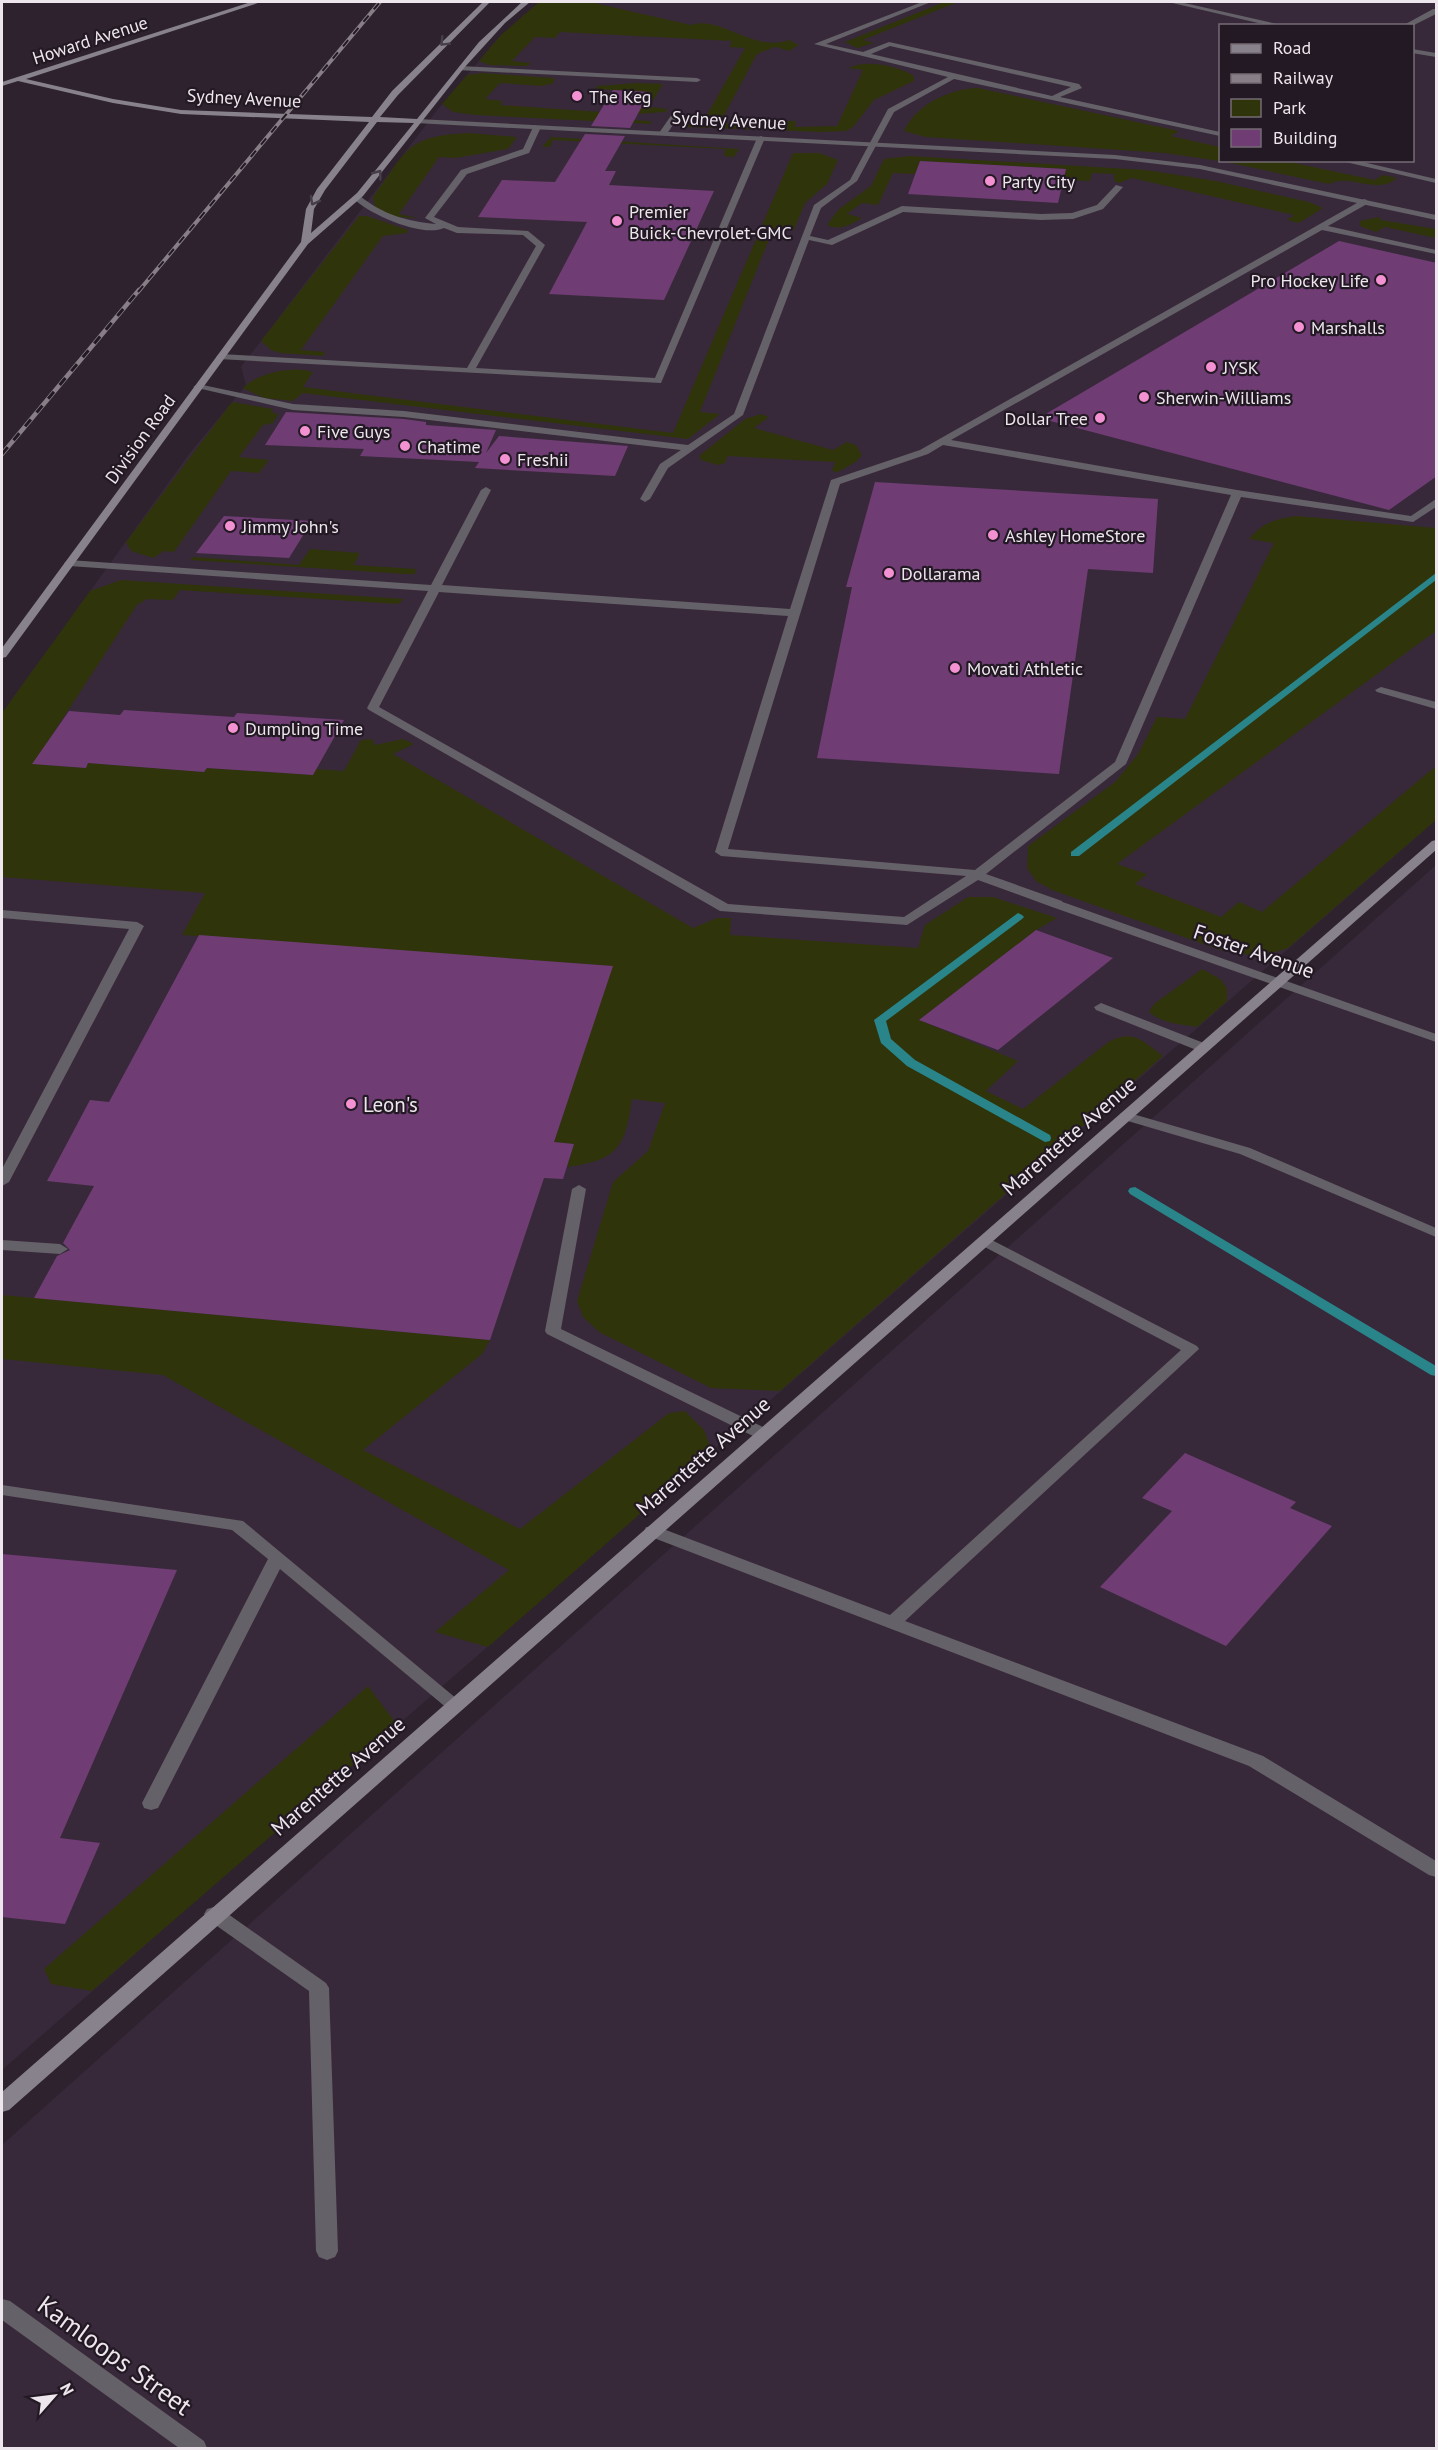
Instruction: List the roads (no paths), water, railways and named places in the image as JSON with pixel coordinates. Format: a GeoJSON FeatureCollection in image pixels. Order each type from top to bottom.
{"type":"FeatureCollection","features":[{"type":"Feature","properties":{"kind":"main road","name":"Howard Avenue"},"geometry":{"type":"LineString","coordinates":[[2,84],[257,2]]}},
{"type":"Feature","properties":{"kind":"main road","name":"Division Road"},"geometry":{"type":"LineString","coordinates":[[305,242],[308,215],[315,199],[374,120],[423,63],[487,2]]}},
{"type":"Feature","properties":{"kind":"main road","name":"Division Road"},"geometry":{"type":"LineString","coordinates":[[2,655],[305,242],[357,198],[460,68],[484,41],[526,2]]}},
{"type":"Feature","properties":{"kind":"main road","name":"Sydney Avenue"},"geometry":{"type":"LineString","coordinates":[[18,79],[113,101],[181,112],[418,122]]}},
{"type":"Feature","properties":{"kind":"main road","name":"Marentette Avenue"},"geometry":{"type":"LineString","coordinates":[[2,2104],[214,1914],[1437,844]]}},
{"type":"Feature","properties":{"kind":"street"},"geometry":{"type":"LineString","coordinates":[[927,2],[818,44],[1219,134]]}},
{"type":"Feature","properties":{"kind":"street"},"geometry":{"type":"LineString","coordinates":[[1172,2],[1274,24]]}},
{"type":"Feature","properties":{"kind":"street"},"geometry":{"type":"LineString","coordinates":[[904,4],[916,6]]}},
{"type":"Feature","properties":{"kind":"street"},"geometry":{"type":"LineString","coordinates":[[1409,24],[1437,11]]}},
{"type":"Feature","properties":{"kind":"street"},"geometry":{"type":"LineString","coordinates":[[863,55],[889,44],[1079,86],[1053,98]]}},
{"type":"Feature","properties":{"kind":"street"},"geometry":{"type":"LineString","coordinates":[[1414,51],[1437,55]]}},
{"type":"Feature","properties":{"kind":"street"},"geometry":{"type":"LineString","coordinates":[[460,68],[697,80]]}},
{"type":"Feature","properties":{"kind":"street"},"geometry":{"type":"LineString","coordinates":[[645,500],[664,466],[738,416],[817,207],[853,181],[891,111],[954,76]]}},
{"type":"Feature","properties":{"kind":"street"},"geometry":{"type":"LineString","coordinates":[[663,133],[678,112]]}},
{"type":"Feature","properties":{"kind":"street","name":"Sydney Avenue"},"geometry":{"type":"LineString","coordinates":[[418,122],[1115,158],[1200,167],[1437,218]]}},
{"type":"Feature","properties":{"kind":"street"},"geometry":{"type":"LineString","coordinates":[[453,228],[429,218],[464,172],[526,151],[537,127]]}},
{"type":"Feature","properties":{"kind":"street"},"geometry":{"type":"LineString","coordinates":[[220,357],[658,381],[761,138]]}},
{"type":"Feature","properties":{"kind":"street"},"geometry":{"type":"LineString","coordinates":[[1350,162],[1437,181]]}},
{"type":"Feature","properties":{"kind":"street"},"geometry":{"type":"LineString","coordinates":[[806,237],[829,243],[902,209],[1041,217],[1073,216],[1100,207],[1119,187]]}},
{"type":"Feature","properties":{"kind":"street"},"geometry":{"type":"LineString","coordinates":[[357,198],[378,215],[404,223],[525,234],[541,245],[470,371]]}},
{"type":"Feature","properties":{"kind":"street"},"geometry":{"type":"LineString","coordinates":[[69,563],[795,613],[836,482],[924,452],[943,442],[1364,202]]}},
{"type":"Feature","properties":{"kind":"street"},"geometry":{"type":"LineString","coordinates":[[1321,227],[1437,252]]}},
{"type":"Feature","properties":{"kind":"street"},"geometry":{"type":"LineString","coordinates":[[198,387],[292,407],[404,414],[690,448]]}},
{"type":"Feature","properties":{"kind":"street"},"geometry":{"type":"LineString","coordinates":[[943,442],[1237,493],[1413,519],[1437,502]]}},
{"type":"Feature","properties":{"kind":"street"},"geometry":{"type":"LineString","coordinates":[[486,490],[373,708],[725,908],[907,921],[977,875],[1120,764],[1237,493]]}},
{"type":"Feature","properties":{"kind":"street","name":"Foster Avenue"},"geometry":{"type":"LineString","coordinates":[[795,613],[721,852],[977,875],[1437,1038]]}},
{"type":"Feature","properties":{"kind":"street"},"geometry":{"type":"LineString","coordinates":[[1381,690],[1437,706]]}},
{"type":"Feature","properties":{"kind":"street"},"geometry":{"type":"LineString","coordinates":[[2,914],[137,926],[2,1182]]}},
{"type":"Feature","properties":{"kind":"street"},"geometry":{"type":"LineString","coordinates":[[1101,1007],[1204,1048]]}},
{"type":"Feature","properties":{"kind":"street"},"geometry":{"type":"LineString","coordinates":[[1126,1116],[1245,1151],[1437,1233]]}},
{"type":"Feature","properties":{"kind":"street"},"geometry":{"type":"LineString","coordinates":[[579,1189],[553,1331],[763,1434]]}},
{"type":"Feature","properties":{"kind":"street"},"geometry":{"type":"LineString","coordinates":[[892,1623],[1191,1349],[984,1241]]}},
{"type":"Feature","properties":{"kind":"street"},"geometry":{"type":"LineString","coordinates":[[2,1245],[60,1249]]}},
{"type":"Feature","properties":{"kind":"street"},"geometry":{"type":"LineString","coordinates":[[2,1490],[237,1525],[454,1704]]}},
{"type":"Feature","properties":{"kind":"street"},"geometry":{"type":"LineString","coordinates":[[652,1531],[1256,1761],[1437,1870]]}},
{"type":"Feature","properties":{"kind":"street"},"geometry":{"type":"LineString","coordinates":[[151,1803],[277,1558]]}},
{"type":"Feature","properties":{"kind":"street"},"geometry":{"type":"LineString","coordinates":[[214,1914],[319,1988],[327,2251]]}},
{"type":"Feature","properties":{"kind":"street","name":"Kamloops Street"},"geometry":{"type":"LineString","coordinates":[[2,2308],[196,2448]]}},
{"type":"Feature","properties":{"kind":"waterway"},"geometry":{"type":"LineString","coordinates":[[1075,854],[1436,576]]}},
{"type":"Feature","properties":{"kind":"waterway"},"geometry":{"type":"LineString","coordinates":[[1018,917],[880,1020],[885,1040],[911,1063],[1045,1138]]}},
{"type":"Feature","properties":{"kind":"waterway"},"geometry":{"type":"LineString","coordinates":[[1135,1191],[1436,1372]]}},
{"type":"Feature","properties":{"kind":"railway"},"geometry":{"type":"LineString","coordinates":[[138,292],[380,2]]}},
{"type":"Feature","properties":{"kind":"railway"},"geometry":{"type":"LineString","coordinates":[[2,454],[139,290]]}},
{"type":"Feature","properties":{"kind":"place","name":"The Keg"},"geometry":{"type":"Point","coordinates":[577,96]}},
{"type":"Feature","properties":{"kind":"place","name":"Party City"},"geometry":{"type":"Point","coordinates":[990,181]}},
{"type":"Feature","properties":{"kind":"place","name":"Premier Buick-Chevrolet-GMC"},"geometry":{"type":"Point","coordinates":[617,221]}},
{"type":"Feature","properties":{"kind":"place","name":"Pro Hockey Life"},"geometry":{"type":"Point","coordinates":[1381,280]}},
{"type":"Feature","properties":{"kind":"place","name":"Marshalls"},"geometry":{"type":"Point","coordinates":[1299,327]}},
{"type":"Feature","properties":{"kind":"place","name":"JYSK"},"geometry":{"type":"Point","coordinates":[1211,367]}},
{"type":"Feature","properties":{"kind":"place","name":"Sherwin-Williams"},"geometry":{"type":"Point","coordinates":[1144,397]}},
{"type":"Feature","properties":{"kind":"place","name":"Dollar Tree"},"geometry":{"type":"Point","coordinates":[1100,418]}},
{"type":"Feature","properties":{"kind":"place","name":"Five Guys"},"geometry":{"type":"Point","coordinates":[305,431]}},
{"type":"Feature","properties":{"kind":"place","name":"Chatime"},"geometry":{"type":"Point","coordinates":[405,446]}},
{"type":"Feature","properties":{"kind":"place","name":"Freshii"},"geometry":{"type":"Point","coordinates":[505,459]}},
{"type":"Feature","properties":{"kind":"place","name":"Jimmy John's"},"geometry":{"type":"Point","coordinates":[230,526]}},
{"type":"Feature","properties":{"kind":"place","name":"Ashley HomeStore"},"geometry":{"type":"Point","coordinates":[993,535]}},
{"type":"Feature","properties":{"kind":"place","name":"Dollarama"},"geometry":{"type":"Point","coordinates":[889,573]}},
{"type":"Feature","properties":{"kind":"place","name":"Movati Athletic"},"geometry":{"type":"Point","coordinates":[955,668]}},
{"type":"Feature","properties":{"kind":"place","name":"Dumpling Time"},"geometry":{"type":"Point","coordinates":[233,728]}},
{"type":"Feature","properties":{"kind":"place","name":"Leon's"},"geometry":{"type":"Point","coordinates":[351,1104]}}]}
